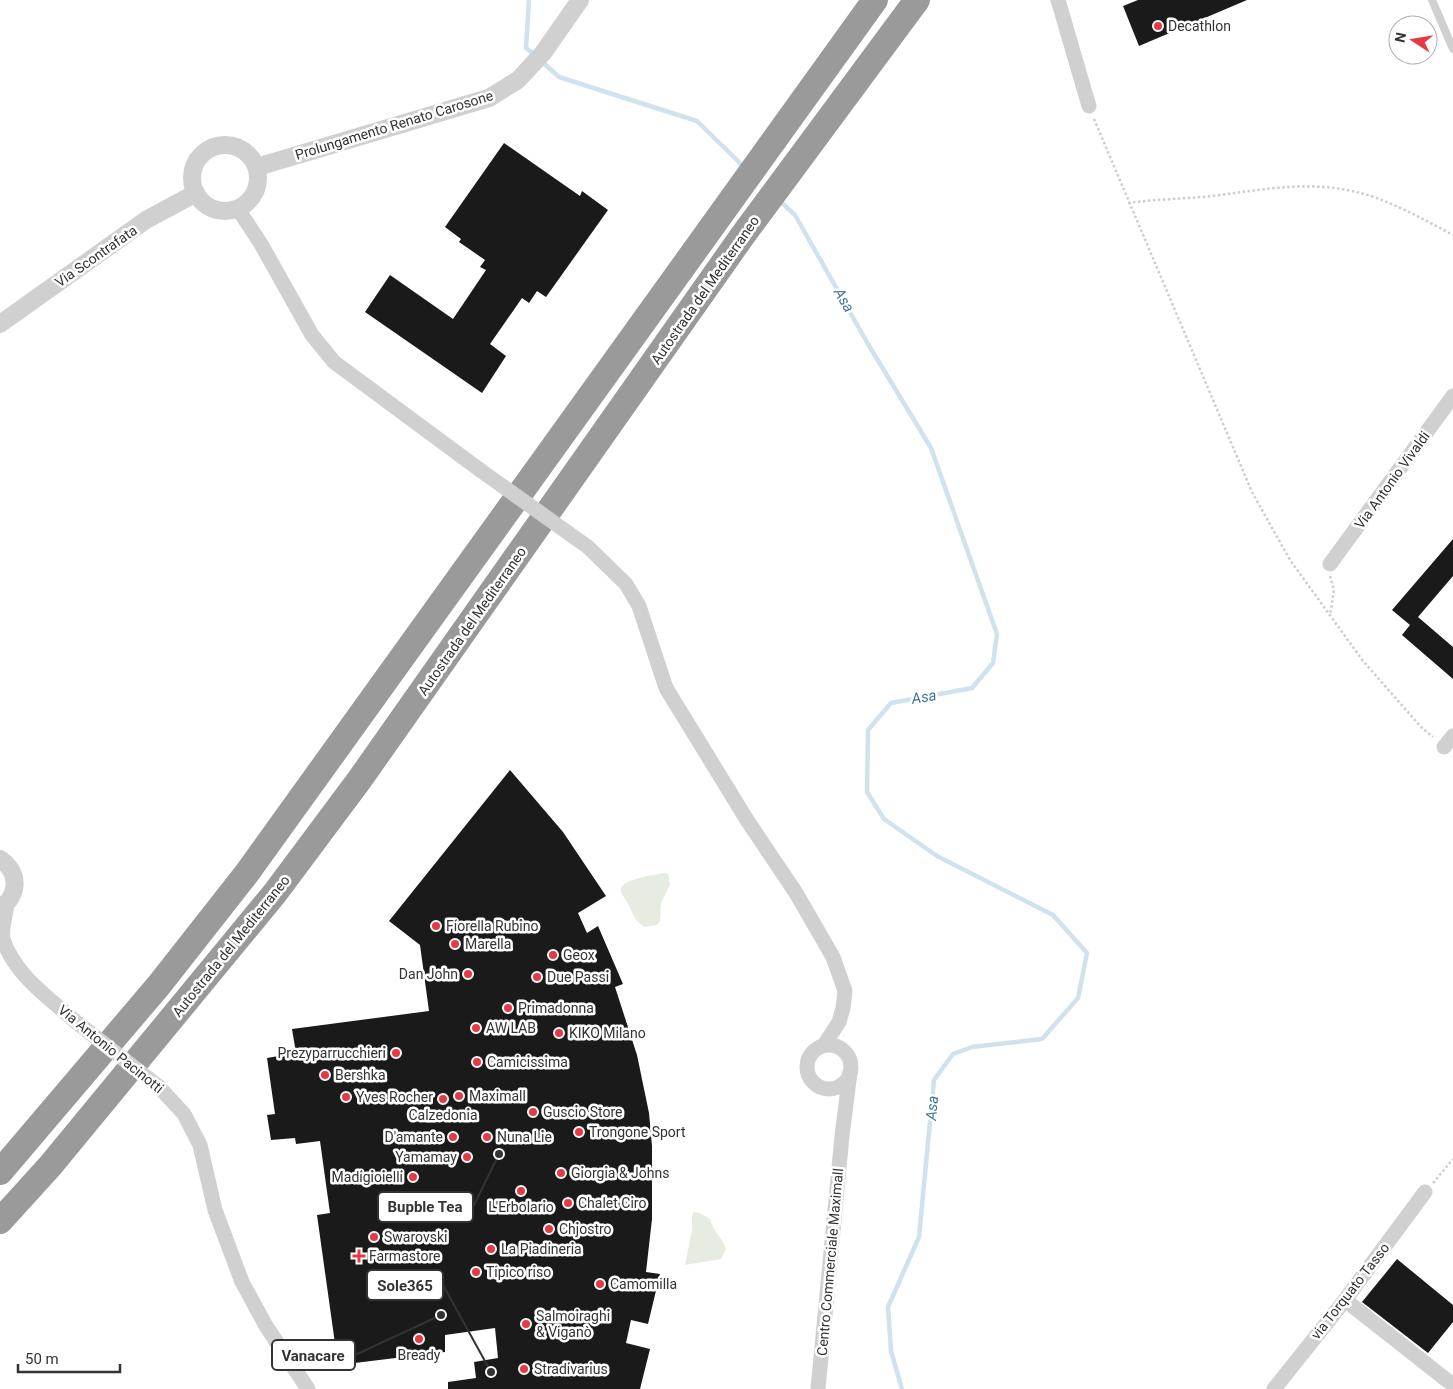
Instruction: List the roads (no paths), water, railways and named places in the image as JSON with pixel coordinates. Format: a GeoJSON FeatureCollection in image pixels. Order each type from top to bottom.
{"type":"FeatureCollection","features":[{"type":"Feature","properties":{"kind":"highway"},"geometry":{"type":"LineString","coordinates":[[0,1172],[159,984],[252,866],[875,0]]}},
{"type":"Feature","properties":{"kind":"highway","name":"Autostrada del Mediterraneo"},"geometry":{"type":"LineString","coordinates":[[0,1221],[50,1166],[286,878],[360,779],[743,235],[917,0]]}},
{"type":"Feature","properties":{"kind":"street","name":"Prolungamento Renato Carosone"},"geometry":{"type":"LineString","coordinates":[[257,168],[489,98],[518,80],[543,54],[580,0]]}},
{"type":"Feature","properties":{"kind":"street"},"geometry":{"type":"LineString","coordinates":[[1058,0],[1089,106]]}},
{"type":"Feature","properties":{"kind":"street"},"geometry":{"type":"LineString","coordinates":[[234,146],[252,158],[257,168],[257,187],[253,196],[238,209],[218,211],[201,201],[192,183],[196,162],[203,153],[212,147],[234,146]]}},
{"type":"Feature","properties":{"kind":"street","name":"Via Scontrafata"},"geometry":{"type":"LineString","coordinates":[[0,324],[146,220],[196,193]]}},
{"type":"Feature","properties":{"kind":"street"},"geometry":{"type":"LineString","coordinates":[[238,209],[262,244],[312,335],[334,362],[588,547],[626,584],[639,606],[666,688],[747,820],[796,893],[833,957],[845,991],[843,1008],[839,1022],[824,1046],[811,1054],[807,1068],[812,1081],[823,1089],[837,1088],[843,1084],[850,1072],[851,1065],[845,1052],[839,1047],[824,1046]]}},
{"type":"Feature","properties":{"kind":"street","name":"Via Antonio Vivaldi"},"geometry":{"type":"LineString","coordinates":[[1330,564],[1453,396]]}},
{"type":"Feature","properties":{"kind":"street"},"geometry":{"type":"LineString","coordinates":[[0,859],[8,865],[16,880],[12,897],[4,906]]}},
{"type":"Feature","properties":{"kind":"street","name":"Via Antonio Pacinotti"},"geometry":{"type":"LineString","coordinates":[[4,906],[3,937],[12,959],[32,984],[75,1021],[159,1086],[184,1114],[200,1145],[215,1210],[242,1282],[266,1326],[308,1389]]}},
{"type":"Feature","properties":{"kind":"street","name":"Centro Commerciale Maximall"},"geometry":{"type":"LineString","coordinates":[[818,1389],[842,1136],[850,1072]]}},
{"type":"Feature","properties":{"kind":"street","name":"Centro Commerciale Maximall"},"geometry":{"type":"LineString","coordinates":[[823,1089],[831,1096],[842,1136]]}},
{"type":"Feature","properties":{"kind":"street","name":"via Torquato Tasso"},"geometry":{"type":"LineString","coordinates":[[1274,1389],[1345,1300],[1426,1192]]}},
{"type":"Feature","properties":{"kind":"street"},"geometry":{"type":"LineString","coordinates":[[1345,1300],[1453,1384]]}},
{"type":"Feature","properties":{"kind":"lane"},"geometry":{"type":"LineString","coordinates":[[1432,0],[1453,49]]}},
{"type":"Feature","properties":{"kind":"waterway","name":"Asa"},"geometry":{"type":"LineString","coordinates":[[529,0],[526,48],[535,55]]}},
{"type":"Feature","properties":{"kind":"waterway","name":"Asa"},"geometry":{"type":"LineString","coordinates":[[540,60],[559,77],[697,121],[745,168]]}},
{"type":"Feature","properties":{"kind":"waterway","name":"Asa"},"geometry":{"type":"LineString","coordinates":[[780,201],[795,215],[868,344],[931,448],[997,634],[993,663],[972,688],[891,703],[868,730],[867,792],[884,819],[937,856],[1053,915],[1087,953],[1078,998],[1042,1039],[972,1047],[953,1054],[934,1080],[919,1237],[888,1307],[891,1351],[902,1389]]}},
{"type":"Feature","properties":{"kind":"place","name":"Decathlon"},"geometry":{"type":"Point","coordinates":[1158,26]}},
{"type":"Feature","properties":{"kind":"place","name":"Fiorella Rubino"},"geometry":{"type":"Point","coordinates":[436,926]}},
{"type":"Feature","properties":{"kind":"place","name":"Marella"},"geometry":{"type":"Point","coordinates":[455,944]}},
{"type":"Feature","properties":{"kind":"place","name":"Geox"},"geometry":{"type":"Point","coordinates":[553,955]}},
{"type":"Feature","properties":{"kind":"place","name":"Dan John"},"geometry":{"type":"Point","coordinates":[468,974]}},
{"type":"Feature","properties":{"kind":"place","name":"Due Passi"},"geometry":{"type":"Point","coordinates":[537,977]}},
{"type":"Feature","properties":{"kind":"place","name":"Primadonna"},"geometry":{"type":"Point","coordinates":[508,1008]}},
{"type":"Feature","properties":{"kind":"place","name":"AW LAB"},"geometry":{"type":"Point","coordinates":[476,1028]}},
{"type":"Feature","properties":{"kind":"place","name":"KIKO Milano"},"geometry":{"type":"Point","coordinates":[559,1033]}},
{"type":"Feature","properties":{"kind":"place","name":"Prezyparrucchieri"},"geometry":{"type":"Point","coordinates":[396,1053]}},
{"type":"Feature","properties":{"kind":"place","name":"Camicissima"},"geometry":{"type":"Point","coordinates":[477,1062]}},
{"type":"Feature","properties":{"kind":"place","name":"Bershka"},"geometry":{"type":"Point","coordinates":[325,1075]}},
{"type":"Feature","properties":{"kind":"place","name":"Maximall"},"geometry":{"type":"Point","coordinates":[459,1096]}},
{"type":"Feature","properties":{"kind":"place","name":"Yves Rocher"},"geometry":{"type":"Point","coordinates":[346,1097]}},
{"type":"Feature","properties":{"kind":"place","name":"Calzedonia"},"geometry":{"type":"Point","coordinates":[443,1099]}},
{"type":"Feature","properties":{"kind":"place","name":"Guscio Store"},"geometry":{"type":"Point","coordinates":[533,1112]}},
{"type":"Feature","properties":{"kind":"place","name":"Trongone Sport"},"geometry":{"type":"Point","coordinates":[579,1132]}},
{"type":"Feature","properties":{"kind":"place","name":"D'amante"},"geometry":{"type":"Point","coordinates":[453,1137]}},
{"type":"Feature","properties":{"kind":"place","name":"Nuna Lie"},"geometry":{"type":"Point","coordinates":[487,1137]}},
{"type":"Feature","properties":{"kind":"place","name":"Bupble Tea"},"geometry":{"type":"Point","coordinates":[499,1154]}},
{"type":"Feature","properties":{"kind":"place","name":"Yamamay"},"geometry":{"type":"Point","coordinates":[467,1157]}},
{"type":"Feature","properties":{"kind":"place","name":"Giorgia & Johns"},"geometry":{"type":"Point","coordinates":[561,1173]}},
{"type":"Feature","properties":{"kind":"place","name":"Madigioielli"},"geometry":{"type":"Point","coordinates":[413,1177]}},
{"type":"Feature","properties":{"kind":"place","name":"L'Erbolario"},"geometry":{"type":"Point","coordinates":[521,1191]}},
{"type":"Feature","properties":{"kind":"place","name":"Chalet Ciro"},"geometry":{"type":"Point","coordinates":[568,1203]}},
{"type":"Feature","properties":{"kind":"place","name":"Chjostro"},"geometry":{"type":"Point","coordinates":[549,1229]}},
{"type":"Feature","properties":{"kind":"place","name":"Swarovski"},"geometry":{"type":"Point","coordinates":[374,1237]}},
{"type":"Feature","properties":{"kind":"place","name":"La Piadineria"},"geometry":{"type":"Point","coordinates":[491,1249]}},
{"type":"Feature","properties":{"kind":"place","name":"Farmastore"},"geometry":{"type":"Point","coordinates":[359,1256]}},
{"type":"Feature","properties":{"kind":"place","name":"Tipico riso"},"geometry":{"type":"Point","coordinates":[476,1272]}},
{"type":"Feature","properties":{"kind":"place","name":"Camomilla"},"geometry":{"type":"Point","coordinates":[600,1284]}},
{"type":"Feature","properties":{"kind":"place","name":"Vanacare"},"geometry":{"type":"Point","coordinates":[441,1315]}},
{"type":"Feature","properties":{"kind":"place","name":"Salmoiraghi & Viganò"},"geometry":{"type":"Point","coordinates":[526,1324]}},
{"type":"Feature","properties":{"kind":"place","name":"Bready"},"geometry":{"type":"Point","coordinates":[419,1339]}},
{"type":"Feature","properties":{"kind":"place","name":"Stradivarius"},"geometry":{"type":"Point","coordinates":[524,1369]}},
{"type":"Feature","properties":{"kind":"place","name":"Sole365"},"geometry":{"type":"Point","coordinates":[491,1372]}}]}
